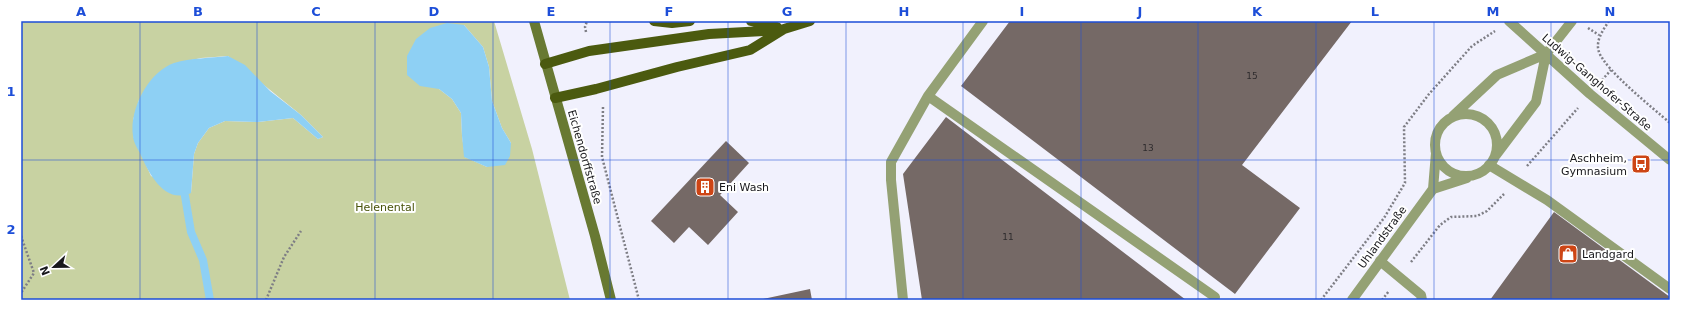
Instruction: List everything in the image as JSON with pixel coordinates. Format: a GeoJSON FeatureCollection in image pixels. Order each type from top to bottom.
{"type":"FeatureCollection","features":[{"type":"Feature","properties":{"kind":"main road"},"geometry":{"type":"LineString","coordinates":[[654,21],[672,23],[690,21]]}},
{"type":"Feature","properties":{"kind":"main road"},"geometry":{"type":"LineString","coordinates":[[751,21],[784,29]]}},
{"type":"Feature","properties":{"kind":"main road"},"geometry":{"type":"LineString","coordinates":[[545,64],[589,51],[709,34],[784,29],[810,21]]}},
{"type":"Feature","properties":{"kind":"main road"},"geometry":{"type":"LineString","coordinates":[[556,98],[596,89],[676,66],[750,50],[784,29]]}},
{"type":"Feature","properties":{"kind":"street","name":"Eichendorffstraße"},"geometry":{"type":"LineString","coordinates":[[534,21],[612,300]]}},
{"type":"Feature","properties":{"kind":"street"},"geometry":{"type":"LineString","coordinates":[[903,300],[891,180],[891,162],[928,96],[983,21]]}},
{"type":"Feature","properties":{"kind":"street","name":"Ludwig-Ganghofer-Straße"},"geometry":{"type":"LineString","coordinates":[[1509,21],[1590,94],[1670,160]]}},
{"type":"Feature","properties":{"kind":"street","name":"Uhlandstraße"},"geometry":{"type":"LineString","coordinates":[[1432,189],[1472,176],[1485,170],[1492,162],[1536,102],[1546,54],[1572,21]]}},
{"type":"Feature","properties":{"kind":"street","name":"Uhlandstraße"},"geometry":{"type":"LineString","coordinates":[[1352,300],[1432,189],[1436,153],[1435,144],[1437,134],[1442,126],[1497,75],[1546,54]]}},
{"type":"Feature","properties":{"kind":"street"},"geometry":{"type":"LineString","coordinates":[[928,96],[1215,297]]}},
{"type":"Feature","properties":{"kind":"street"},"geometry":{"type":"LineString","coordinates":[[1449,119],[1464,114],[1476,116],[1486,122],[1491,128],[1496,143],[1492,162],[1670,289]]}},
{"type":"Feature","properties":{"kind":"street"},"geometry":{"type":"LineString","coordinates":[[1436,153],[1443,167],[1449,172],[1456,175],[1472,176]]}},
{"type":"Feature","properties":{"kind":"street"},"geometry":{"type":"LineString","coordinates":[[1380,261],[1421,295],[1422,300]]}},
{"type":"Feature","properties":{"kind":"path"},"geometry":{"type":"LineString","coordinates":[[1321,300],[1384,218],[1404,183],[1404,127],[1429,94],[1472,46],[1509,21]]}},
{"type":"Feature","properties":{"kind":"path"},"geometry":{"type":"LineString","coordinates":[[1609,21],[1600,35],[1599,52],[1611,70],[1670,123]]}},
{"type":"Feature","properties":{"kind":"path"},"geometry":{"type":"LineString","coordinates":[[596,89],[603,106],[602,157],[639,300]]}},
{"type":"Feature","properties":{"kind":"path"},"geometry":{"type":"LineString","coordinates":[[266,300],[284,257],[301,231]]}},
{"type":"Feature","properties":{"kind":"path"},"geometry":{"type":"LineString","coordinates":[[21,236],[34,273],[21,293]]}},
{"type":"Feature","properties":{"kind":"green space","name":"Helenental"},"geometry":{"type":"Polygon","coordinates":[[[21,21],[494,21],[532,149],[570,300],[21,300],[21,21]],[[464,25],[439,89],[452,99],[461,113],[465,157],[487,167],[511,143],[502,128],[492,101],[489,67],[483,47],[464,25]],[[228,56],[201,58],[173,64],[139,100],[133,120],[133,136],[151,176],[191,193],[194,154],[198,143],[209,128],[225,121],[258,122],[293,118],[318,139],[323,137],[301,115],[228,56]]]}},
{"type":"Feature","properties":{"kind":"water"},"geometry":{"type":"Polygon","coordinates":[[[447,23],[464,25],[483,47],[489,67],[492,101],[502,128],[511,143],[510,156],[505,165],[487,167],[464,157],[461,113],[452,99],[439,89],[420,86],[407,75],[407,56],[416,39],[430,28],[447,23]]]}},
{"type":"Feature","properties":{"kind":"water"},"geometry":{"type":"Polygon","coordinates":[[[228,56],[245,65],[270,91],[301,115],[323,137],[318,139],[293,118],[258,122],[225,121],[209,128],[198,143],[194,154],[191,193],[181,196],[165,191],[158,185],[148,169],[133,138],[134,115],[142,93],[156,75],[174,63],[201,58],[228,56]]]}},
{"type":"Feature","properties":{"kind":"building"},"geometry":{"type":"Polygon","coordinates":[[[1010,21],[1352,21],[1242,165],[1300,208],[1235,294],[961,86],[1010,21]]]}},
{"type":"Feature","properties":{"kind":"building"},"geometry":{"type":"Polygon","coordinates":[[[946,117],[1186,300],[922,300],[903,174],[946,117]]]}},
{"type":"Feature","properties":{"kind":"building","name":"Eni Wash"},"geometry":{"type":"Polygon","coordinates":[[[726,141],[749,163],[720,195],[738,212],[708,245],[689,227],[674,243],[651,221],[726,141]]]}},
{"type":"Feature","properties":{"kind":"building","name":"Landgard"},"geometry":{"type":"Polygon","coordinates":[[[1554,212],[1670,297],[1670,300],[1490,300],[1554,212]]]}},
{"type":"Feature","properties":{"kind":"building"},"geometry":{"type":"Polygon","coordinates":[[[810,289],[812,300],[763,300],[763,299],[810,289]]]}},
{"type":"Feature","properties":{"kind":"waterway"},"geometry":{"type":"LineString","coordinates":[[185,196],[191,232],[203,260],[210,300]]}},
{"type":"Feature","properties":{"kind":"place","name":"Aschheim, Gymnasium"},"geometry":{"type":"Point","coordinates":[1641,164]}},
{"type":"Feature","properties":{"kind":"place","name":"Eni Wash"},"geometry":{"type":"Point","coordinates":[705,187]}},
{"type":"Feature","properties":{"kind":"place","name":"Landgard"},"geometry":{"type":"Point","coordinates":[1568,254]}}]}
